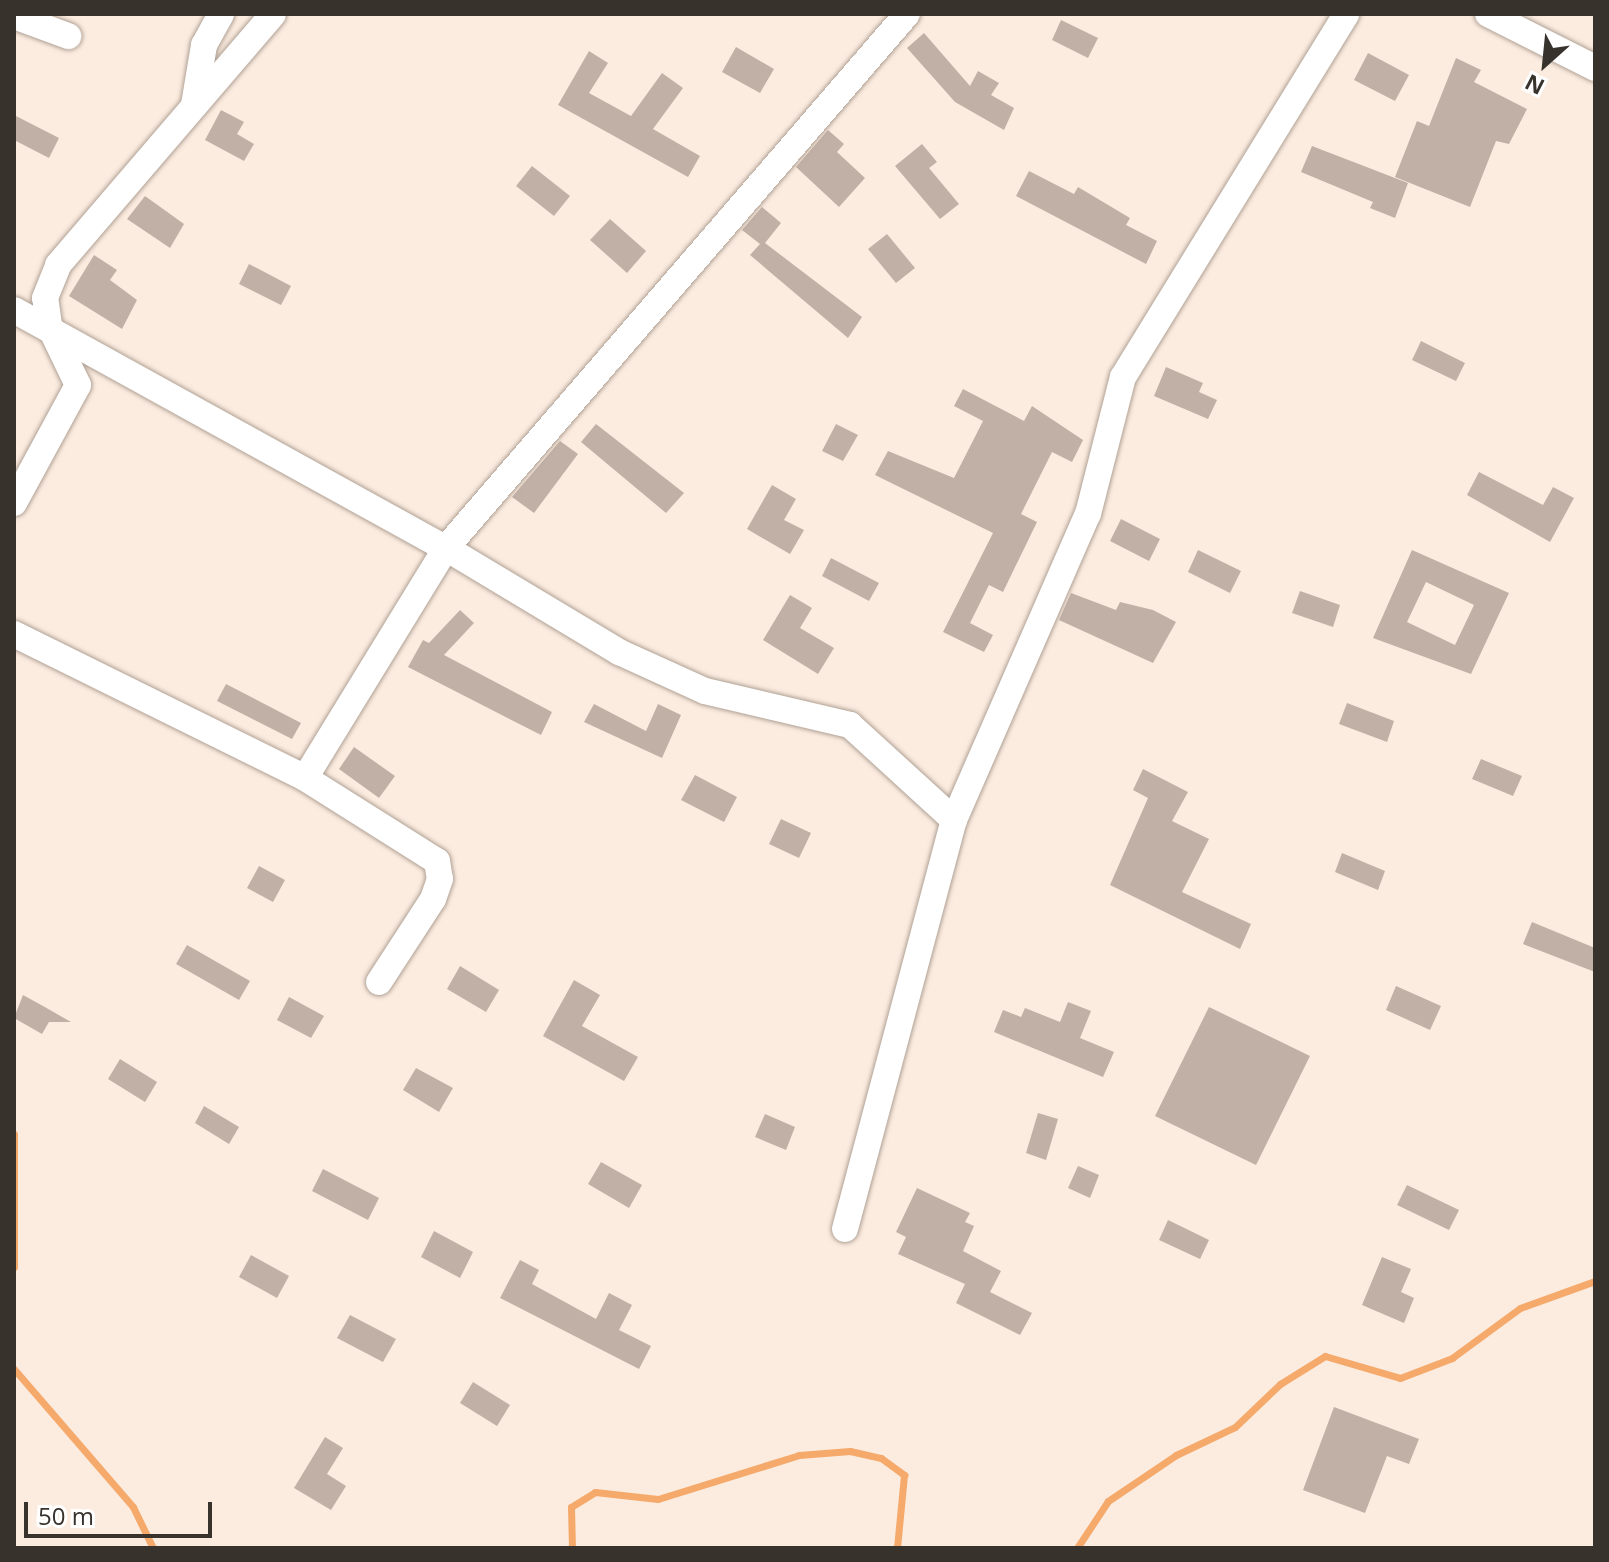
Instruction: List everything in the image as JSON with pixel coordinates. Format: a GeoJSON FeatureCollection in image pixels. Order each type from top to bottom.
{"type":"FeatureCollection","features":[{"type":"Feature","properties":{"kind":"street"},"geometry":{"type":"LineString","coordinates":[[194,105],[204,45],[221,14]]}},
{"type":"Feature","properties":{"kind":"street"},"geometry":{"type":"LineString","coordinates":[[27,321],[45,298],[58,265],[273,14]]}},
{"type":"Feature","properties":{"kind":"street"},"geometry":{"type":"LineString","coordinates":[[305,778],[446,548],[907,14]]}},
{"type":"Feature","properties":{"kind":"street"},"geometry":{"type":"LineString","coordinates":[[845,1229],[954,820],[1088,514],[1123,377],[1346,14]]}},
{"type":"Feature","properties":{"kind":"street"},"geometry":{"type":"LineString","coordinates":[[1488,14],[1593,73]]}},
{"type":"Feature","properties":{"kind":"street"},"geometry":{"type":"LineString","coordinates":[[14,16],[68,36]]}},
{"type":"Feature","properties":{"kind":"street"},"geometry":{"type":"LineString","coordinates":[[27,321],[446,548],[619,652],[705,691],[850,725],[954,820]]}},
{"type":"Feature","properties":{"kind":"street"},"geometry":{"type":"LineString","coordinates":[[14,503],[78,385],[27,321]]}},
{"type":"Feature","properties":{"kind":"street"},"geometry":{"type":"LineString","coordinates":[[14,634],[305,778],[437,861],[440,879],[433,899],[379,982]]}},
{"type":"Feature","properties":{"kind":"building"},"geometry":{"type":"Polygon","coordinates":[[[1061,20],[1098,38],[1088,58],[1052,40],[1061,20]]]}},
{"type":"Feature","properties":{"kind":"building"},"geometry":{"type":"Polygon","coordinates":[[[924,33],[970,86],[978,71],[999,83],[991,95],[1014,108],[1004,130],[955,102],[907,48],[924,33]]]}},
{"type":"Feature","properties":{"kind":"building"},"geometry":{"type":"Polygon","coordinates":[[[736,47],[774,69],[760,93],[722,72],[736,47]]]}},
{"type":"Feature","properties":{"kind":"building"},"geometry":{"type":"Polygon","coordinates":[[[589,51],[608,63],[589,93],[631,116],[662,73],[683,88],[653,129],[700,156],[688,177],[558,105],[589,51]]]}},
{"type":"Feature","properties":{"kind":"building"},"geometry":{"type":"Polygon","coordinates":[[[1368,53],[1409,75],[1395,101],[1354,80],[1368,53]]]}},
{"type":"Feature","properties":{"kind":"building"},"geometry":{"type":"Polygon","coordinates":[[[1456,58],[1481,70],[1474,82],[1527,109],[1509,144],[1496,141],[1470,207],[1395,177],[1417,121],[1429,126],[1456,58]]]}},
{"type":"Feature","properties":{"kind":"building"},"geometry":{"type":"Polygon","coordinates":[[[221,110],[244,122],[237,134],[254,144],[244,161],[205,140],[221,110]]]}},
{"type":"Feature","properties":{"kind":"building"},"geometry":{"type":"Polygon","coordinates":[[[14,115],[59,138],[49,158],[14,140],[14,115]]]}},
{"type":"Feature","properties":{"kind":"building"},"geometry":{"type":"Polygon","coordinates":[[[828,130],[844,144],[837,152],[865,178],[839,207],[796,167],[828,130]]]}},
{"type":"Feature","properties":{"kind":"building"},"geometry":{"type":"Polygon","coordinates":[[[922,144],[937,162],[929,168],[959,204],[940,219],[895,166],[922,144]]]}},
{"type":"Feature","properties":{"kind":"building"},"geometry":{"type":"Polygon","coordinates":[[[1312,146],[1408,183],[1395,218],[1370,208],[1373,202],[1301,172],[1312,146]]]}},
{"type":"Feature","properties":{"kind":"building"},"geometry":{"type":"Polygon","coordinates":[[[532,166],[570,196],[554,216],[516,186],[532,166]]]}},
{"type":"Feature","properties":{"kind":"building"},"geometry":{"type":"Polygon","coordinates":[[[1029,171],[1074,194],[1078,187],[1130,218],[1126,225],[1157,241],[1146,264],[1016,196],[1029,171]]]}},
{"type":"Feature","properties":{"kind":"building"},"geometry":{"type":"Polygon","coordinates":[[[145,196],[184,224],[170,248],[127,219],[145,196]]]}},
{"type":"Feature","properties":{"kind":"building"},"geometry":{"type":"Polygon","coordinates":[[[762,207],[781,223],[765,243],[862,317],[848,338],[750,255],[760,244],[742,230],[762,207]]]}},
{"type":"Feature","properties":{"kind":"building"},"geometry":{"type":"Polygon","coordinates":[[[610,219],[646,251],[627,273],[590,240],[610,219]]]}},
{"type":"Feature","properties":{"kind":"building"},"geometry":{"type":"Polygon","coordinates":[[[887,234],[915,268],[896,283],[868,249],[887,234]]]}},
{"type":"Feature","properties":{"kind":"building"},"geometry":{"type":"Polygon","coordinates":[[[94,255],[117,270],[110,280],[137,300],[122,329],[69,296],[94,255]]]}},
{"type":"Feature","properties":{"kind":"building"},"geometry":{"type":"Polygon","coordinates":[[[249,264],[291,286],[281,305],[239,284],[249,264]]]}},
{"type":"Feature","properties":{"kind":"building"},"geometry":{"type":"Polygon","coordinates":[[[1421,341],[1465,363],[1456,381],[1412,360],[1421,341]]]}},
{"type":"Feature","properties":{"kind":"building"},"geometry":{"type":"Polygon","coordinates":[[[1166,367],[1203,383],[1199,392],[1217,400],[1208,419],[1154,396],[1166,367]]]}},
{"type":"Feature","properties":{"kind":"building"},"geometry":{"type":"Polygon","coordinates":[[[963,389],[1024,421],[1032,406],[1083,440],[1072,462],[1052,452],[1021,514],[1037,522],[1003,592],[989,585],[970,623],[993,635],[984,652],[943,632],[993,533],[875,475],[888,451],[954,478],[983,421],[954,406],[963,389]]]}},
{"type":"Feature","properties":{"kind":"building"},"geometry":{"type":"Polygon","coordinates":[[[596,424],[684,493],[666,513],[581,442],[596,424]]]}},
{"type":"Feature","properties":{"kind":"building"},"geometry":{"type":"Polygon","coordinates":[[[836,424],[858,435],[843,461],[822,451],[836,424]]]}},
{"type":"Feature","properties":{"kind":"building"},"geometry":{"type":"Polygon","coordinates":[[[560,441],[578,454],[534,513],[512,497],[560,441]]]}},
{"type":"Feature","properties":{"kind":"building"},"geometry":{"type":"Polygon","coordinates":[[[1479,472],[1543,505],[1553,487],[1574,498],[1550,542],[1467,495],[1479,472]]]}},
{"type":"Feature","properties":{"kind":"building"},"geometry":{"type":"Polygon","coordinates":[[[772,485],[796,499],[784,520],[804,530],[790,554],[747,529],[772,485]]]}},
{"type":"Feature","properties":{"kind":"building"},"geometry":{"type":"Polygon","coordinates":[[[1121,519],[1160,539],[1149,561],[1110,541],[1121,519]]]}},
{"type":"Feature","properties":{"kind":"building"},"geometry":{"type":"Polygon","coordinates":[[[1198,550],[1241,571],[1230,593],[1188,572],[1198,550]]]}},
{"type":"Feature","properties":{"kind":"building"},"geometry":{"type":"Polygon","coordinates":[[[1412,550],[1509,593],[1471,674],[1373,638],[1412,550]],[[1426,582],[1407,622],[1455,645],[1474,605],[1426,582]]]}},
{"type":"Feature","properties":{"kind":"building"},"geometry":{"type":"Polygon","coordinates":[[[831,558],[879,583],[869,601],[822,576],[831,558]]]}},
{"type":"Feature","properties":{"kind":"building"},"geometry":{"type":"Polygon","coordinates":[[[1300,591],[1340,605],[1333,627],[1292,613],[1300,591]]]}},
{"type":"Feature","properties":{"kind":"building"},"geometry":{"type":"Polygon","coordinates":[[[1071,593],[1116,610],[1120,602],[1153,610],[1176,622],[1153,663],[1059,620],[1071,593]]]}},
{"type":"Feature","properties":{"kind":"building"},"geometry":{"type":"Polygon","coordinates":[[[790,595],[812,608],[800,628],[834,648],[818,674],[763,640],[790,595]]]}},
{"type":"Feature","properties":{"kind":"building"},"geometry":{"type":"Polygon","coordinates":[[[460,610],[474,623],[444,655],[552,712],[541,735],[408,667],[423,640],[429,643],[460,610]]]}},
{"type":"Feature","properties":{"kind":"building"},"geometry":{"type":"Polygon","coordinates":[[[226,684],[301,723],[292,739],[217,701],[226,684]]]}},
{"type":"Feature","properties":{"kind":"building"},"geometry":{"type":"Polygon","coordinates":[[[1347,703],[1394,721],[1387,742],[1339,724],[1347,703]]]}},
{"type":"Feature","properties":{"kind":"building"},"geometry":{"type":"Polygon","coordinates":[[[594,704],[646,731],[658,704],[681,715],[662,758],[584,722],[594,704]]]}},
{"type":"Feature","properties":{"kind":"building"},"geometry":{"type":"Polygon","coordinates":[[[354,747],[395,776],[379,798],[339,769],[354,747]]]}},
{"type":"Feature","properties":{"kind":"building"},"geometry":{"type":"Polygon","coordinates":[[[1481,759],[1522,776],[1513,796],[1472,779],[1481,759]]]}},
{"type":"Feature","properties":{"kind":"building"},"geometry":{"type":"Polygon","coordinates":[[[1143,769],[1188,792],[1172,821],[1209,839],[1182,892],[1251,924],[1240,949],[1110,885],[1148,798],[1133,790],[1143,769]]]}},
{"type":"Feature","properties":{"kind":"building"},"geometry":{"type":"Polygon","coordinates":[[[695,775],[737,797],[724,822],[681,800],[695,775]]]}},
{"type":"Feature","properties":{"kind":"building"},"geometry":{"type":"Polygon","coordinates":[[[781,819],[811,833],[799,858],[769,844],[781,819]]]}},
{"type":"Feature","properties":{"kind":"building"},"geometry":{"type":"Polygon","coordinates":[[[1342,853],[1385,871],[1378,890],[1335,872],[1342,853]]]}},
{"type":"Feature","properties":{"kind":"building"},"geometry":{"type":"Polygon","coordinates":[[[259,866],[285,880],[273,902],[247,888],[259,866]]]}},
{"type":"Feature","properties":{"kind":"building"},"geometry":{"type":"Polygon","coordinates":[[[1532,922],[1595,948],[1595,972],[1523,944],[1532,922]]]}},
{"type":"Feature","properties":{"kind":"building"},"geometry":{"type":"Polygon","coordinates":[[[187,945],[250,981],[239,1000],[176,964],[187,945]]]}},
{"type":"Feature","properties":{"kind":"building"},"geometry":{"type":"Polygon","coordinates":[[[460,966],[499,990],[486,1012],[447,989],[460,966]]]}},
{"type":"Feature","properties":{"kind":"building"},"geometry":{"type":"Polygon","coordinates":[[[574,980],[600,995],[582,1026],[638,1057],[624,1081],[543,1036],[574,980]]]}},
{"type":"Feature","properties":{"kind":"building"},"geometry":{"type":"Polygon","coordinates":[[[1396,986],[1441,1006],[1430,1030],[1386,1010],[1396,986]]]}},
{"type":"Feature","properties":{"kind":"building"},"geometry":{"type":"Polygon","coordinates":[[[23,995],[71,1022],[49,1022],[42,1034],[14,1018],[23,995]]]}},
{"type":"Feature","properties":{"kind":"building"},"geometry":{"type":"Polygon","coordinates":[[[289,997],[324,1016],[311,1038],[277,1020],[289,997]]]}},
{"type":"Feature","properties":{"kind":"building"},"geometry":{"type":"Polygon","coordinates":[[[1068,1002],[1091,1011],[1080,1038],[1114,1052],[1103,1077],[994,1032],[1003,1010],[1021,1017],[1025,1008],[1060,1022],[1068,1002]]]}},
{"type":"Feature","properties":{"kind":"building"},"geometry":{"type":"Polygon","coordinates":[[[1209,1007],[1310,1056],[1256,1165],[1155,1116],[1209,1007]]]}},
{"type":"Feature","properties":{"kind":"building"},"geometry":{"type":"Polygon","coordinates":[[[120,1059],[157,1082],[145,1102],[108,1079],[120,1059]]]}},
{"type":"Feature","properties":{"kind":"building"},"geometry":{"type":"Polygon","coordinates":[[[416,1068],[453,1088],[439,1112],[403,1090],[416,1068]]]}},
{"type":"Feature","properties":{"kind":"building"},"geometry":{"type":"Polygon","coordinates":[[[204,1106],[239,1127],[229,1144],[195,1123],[204,1106]]]}},
{"type":"Feature","properties":{"kind":"building"},"geometry":{"type":"Polygon","coordinates":[[[1038,1113],[1058,1119],[1046,1160],[1026,1153],[1038,1113]]]}},
{"type":"Feature","properties":{"kind":"building"},"geometry":{"type":"Polygon","coordinates":[[[765,1114],[795,1127],[786,1150],[755,1137],[765,1114]]]}},
{"type":"Feature","properties":{"kind":"building"},"geometry":{"type":"Polygon","coordinates":[[[601,1162],[642,1185],[629,1208],[588,1184],[601,1162]]]}},
{"type":"Feature","properties":{"kind":"building"},"geometry":{"type":"Polygon","coordinates":[[[1078,1166],[1099,1175],[1090,1198],[1068,1188],[1078,1166]]]}},
{"type":"Feature","properties":{"kind":"building"},"geometry":{"type":"Polygon","coordinates":[[[323,1169],[379,1198],[368,1220],[312,1191],[323,1169]]]}},
{"type":"Feature","properties":{"kind":"building"},"geometry":{"type":"Polygon","coordinates":[[[1407,1185],[1459,1210],[1449,1230],[1397,1205],[1407,1185]]]}},
{"type":"Feature","properties":{"kind":"building"},"geometry":{"type":"Polygon","coordinates":[[[917,1188],[970,1213],[965,1222],[974,1226],[963,1251],[1001,1271],[990,1292],[1032,1313],[1020,1335],[956,1303],[965,1284],[898,1254],[906,1237],[896,1232],[917,1188]]]}},
{"type":"Feature","properties":{"kind":"building"},"geometry":{"type":"Polygon","coordinates":[[[1168,1220],[1209,1240],[1200,1259],[1159,1240],[1168,1220]]]}},
{"type":"Feature","properties":{"kind":"building"},"geometry":{"type":"Polygon","coordinates":[[[434,1231],[473,1252],[460,1278],[421,1257],[434,1231]]]}},
{"type":"Feature","properties":{"kind":"building"},"geometry":{"type":"Polygon","coordinates":[[[251,1255],[289,1276],[277,1298],[239,1277],[251,1255]]]}},
{"type":"Feature","properties":{"kind":"building"},"geometry":{"type":"Polygon","coordinates":[[[1382,1257],[1411,1269],[1401,1292],[1414,1298],[1404,1323],[1362,1305],[1382,1257]]]}},
{"type":"Feature","properties":{"kind":"building"},"geometry":{"type":"Polygon","coordinates":[[[520,1260],[539,1270],[532,1284],[596,1319],[609,1293],[632,1305],[619,1330],[651,1346],[639,1369],[500,1298],[520,1260]]]}},
{"type":"Feature","properties":{"kind":"building"},"geometry":{"type":"Polygon","coordinates":[[[350,1315],[396,1339],[383,1362],[337,1338],[350,1315]]]}},
{"type":"Feature","properties":{"kind":"building"},"geometry":{"type":"Polygon","coordinates":[[[473,1382],[510,1405],[497,1426],[460,1403],[473,1382]]]}},
{"type":"Feature","properties":{"kind":"building"},"geometry":{"type":"Polygon","coordinates":[[[1334,1407],[1419,1439],[1409,1464],[1387,1456],[1365,1513],[1303,1490],[1334,1407]]]}},
{"type":"Feature","properties":{"kind":"building"},"geometry":{"type":"Polygon","coordinates":[[[325,1437],[343,1448],[327,1474],[346,1486],[331,1510],[294,1488],[325,1437]]]}},
{"type":"Feature","properties":{"kind":"waterway"},"geometry":{"type":"LineString","coordinates":[[14,1134],[14,1267]]}},
{"type":"Feature","properties":{"kind":"waterway"},"geometry":{"type":"LineString","coordinates":[[1077,1548],[1108,1501],[1176,1455],[1235,1427],[1280,1384],[1325,1356],[1400,1378],[1452,1358],[1520,1308],[1595,1281]]}},
{"type":"Feature","properties":{"kind":"waterway"},"geometry":{"type":"LineString","coordinates":[[14,1369],[133,1507],[153,1548]]}},
{"type":"Feature","properties":{"kind":"waterway"},"geometry":{"type":"LineString","coordinates":[[572,1548],[571,1507],[595,1492],[658,1499],[799,1455],[850,1451],[881,1458],[904,1475],[897,1548]]}}]}
